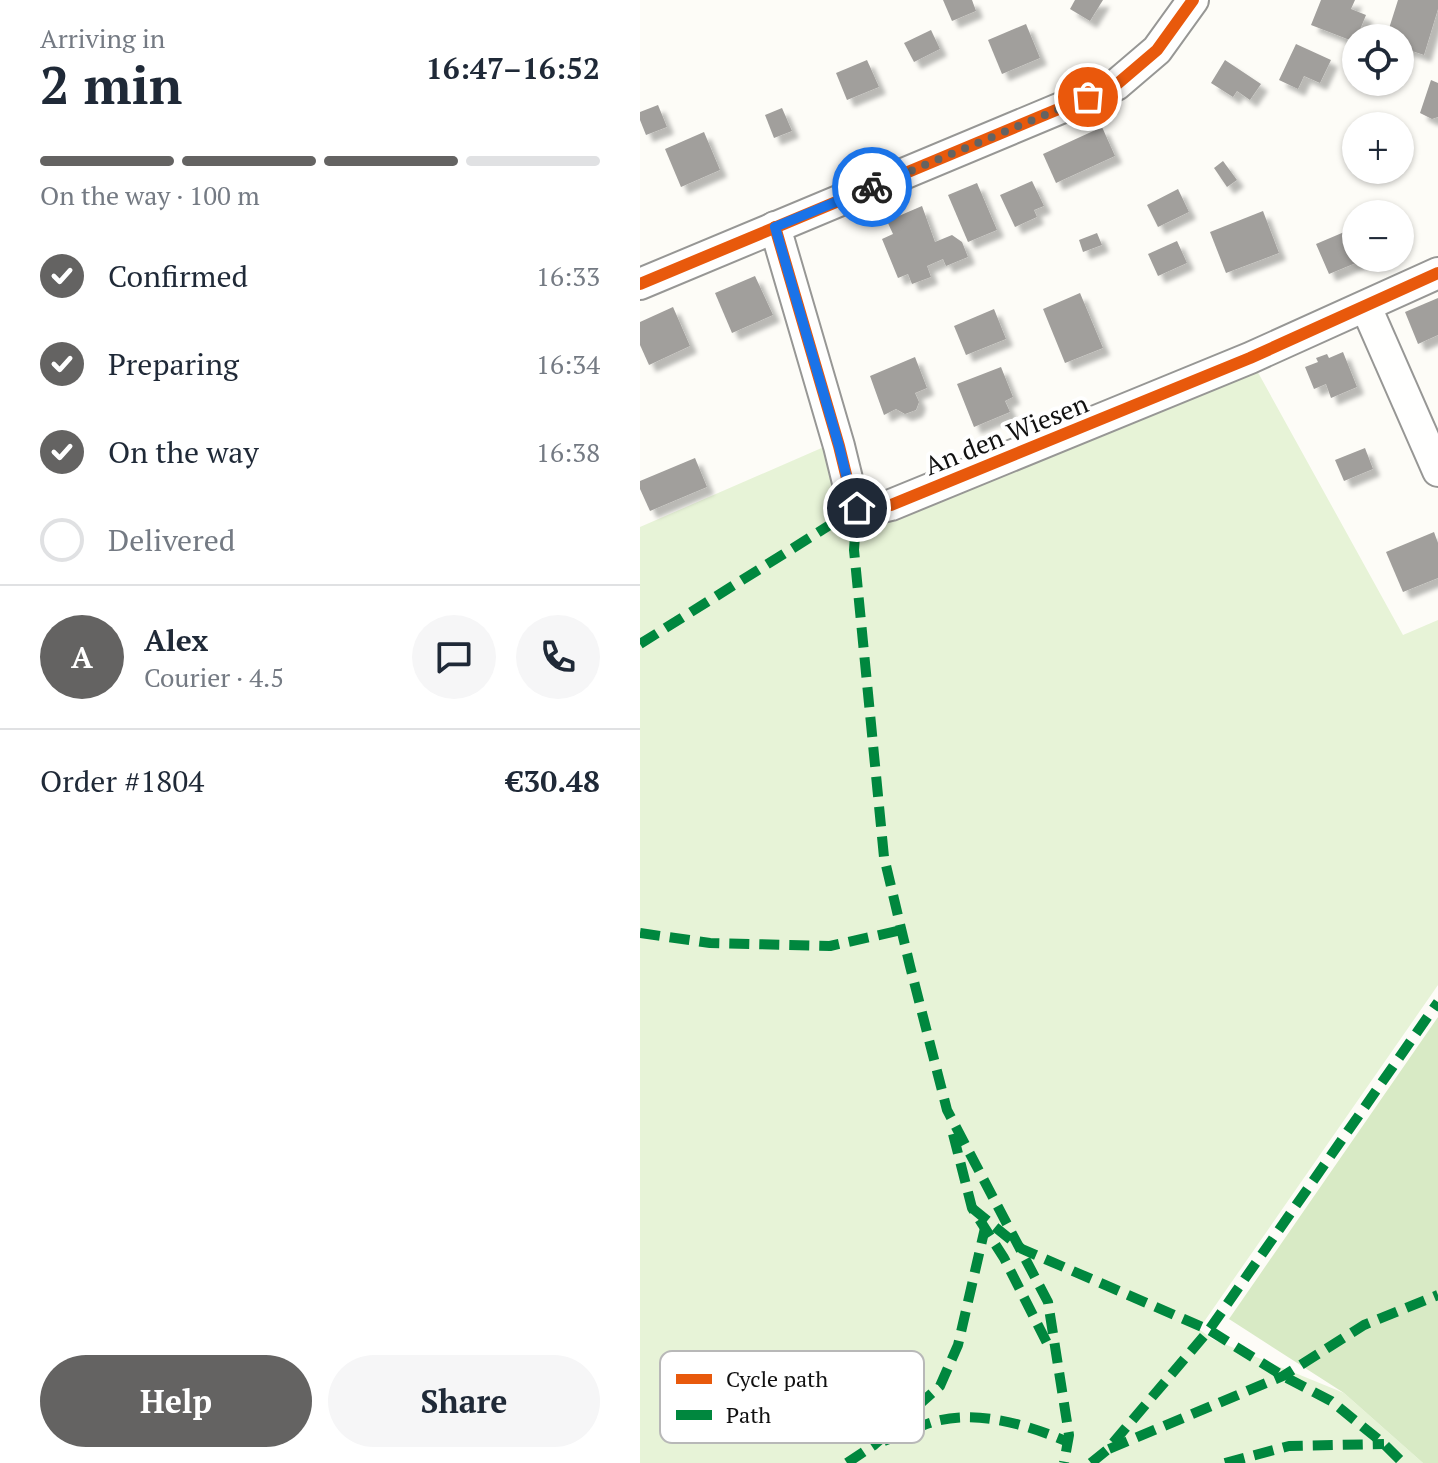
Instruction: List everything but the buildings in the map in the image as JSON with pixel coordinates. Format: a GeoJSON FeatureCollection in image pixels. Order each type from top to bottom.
{"type":"FeatureCollection","features":[{"type":"Feature","properties":{"kind":"street"},"geometry":{"type":"LineString","coordinates":[[640,284],[1116,85],[1157,50],[1193,0]]}},
{"type":"Feature","properties":{"kind":"street","name":"An den Wiesen"},"geometry":{"type":"LineString","coordinates":[[775,227],[851,495],[857,508],[870,510],[891,505],[1250,358],[1438,273]]}},
{"type":"Feature","properties":{"kind":"street"},"geometry":{"type":"LineString","coordinates":[[1366,307],[1438,471]]}},
{"type":"Feature","properties":{"kind":"green space"},"geometry":{"type":"Polygon","coordinates":[[[1250,358],[1403,635],[1438,620],[1438,985],[1199,1329],[1212,1339],[1344,1393],[1423,1463],[640,1463],[640,527],[833,443],[854,519],[1250,358]]]}},
{"type":"Feature","properties":{"kind":"green space"},"geometry":{"type":"Polygon","coordinates":[[[1438,1017],[1438,1463],[1423,1463],[1344,1393],[1229,1319],[1438,1017]]]}},
{"type":"Feature","properties":{"kind":"marked path"},"geometry":{"type":"LineString","coordinates":[[857,508],[854,550],[884,857],[947,1110],[1048,1302],[1069,1435],[1064,1463]]}},
{"type":"Feature","properties":{"kind":"marked path"},"geometry":{"type":"LineString","coordinates":[[640,644],[857,508]]}},
{"type":"Feature","properties":{"kind":"marked path"},"geometry":{"type":"LineString","coordinates":[[640,933],[710,943],[830,946],[902,930]]}},
{"type":"Feature","properties":{"kind":"marked path"},"geometry":{"type":"LineString","coordinates":[[1091,1463],[1107,1450],[1209,1330],[1438,1002]]}},
{"type":"Feature","properties":{"kind":"marked path"},"geometry":{"type":"LineString","coordinates":[[953,1134],[972,1208],[1004,1258],[1051,1351]]}},
{"type":"Feature","properties":{"kind":"marked path"},"geometry":{"type":"LineString","coordinates":[[972,1208],[1022,1249],[1209,1330],[1283,1376],[1331,1401],[1403,1463]]}},
{"type":"Feature","properties":{"kind":"marked path"},"geometry":{"type":"LineString","coordinates":[[924,1400],[940,1386],[958,1345],[985,1228]]}},
{"type":"Feature","properties":{"kind":"marked path"},"geometry":{"type":"LineString","coordinates":[[1109,1449],[1283,1376],[1364,1325],[1438,1295]]}},
{"type":"Feature","properties":{"kind":"marked path"},"geometry":{"type":"LineString","coordinates":[[924,1425],[952,1418],[986,1418],[1020,1425],[1068,1442]]}},
{"type":"Feature","properties":{"kind":"marked path"},"geometry":{"type":"LineString","coordinates":[[847,1463],[876,1443]]}},
{"type":"Feature","properties":{"kind":"marked path"},"geometry":{"type":"LineString","coordinates":[[1225,1463],[1289,1446],[1384,1444]]}},
{"type":"Feature","properties":{"kind":"cycle path"},"geometry":{"type":"LineString","coordinates":[[640,284],[1116,85],[1157,50],[1193,0]]}},
{"type":"Feature","properties":{"kind":"cycle path"},"geometry":{"type":"LineString","coordinates":[[775,227],[851,495],[857,508],[870,510],[891,505],[1250,358],[1438,273]]}},
{"type":"Feature","properties":{"kind":"way so far"},"geometry":{"type":"LineString","coordinates":[[872,187],[1088,97]]}},
{"type":"Feature","properties":{"kind":"route"},"geometry":{"type":"LineString","coordinates":[[857,508],[775,227],[872,187]]}}]}
